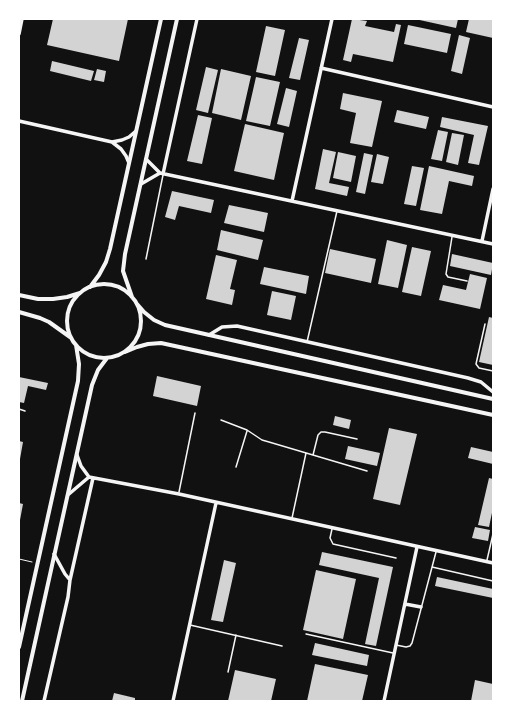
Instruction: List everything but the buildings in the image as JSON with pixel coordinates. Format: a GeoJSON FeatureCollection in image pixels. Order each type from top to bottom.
{"type":"FeatureCollection","features":[{"type":"Feature","properties":{"kind":"street"},"geometry":{"type":"LineString","coordinates":[[19,34],[22,19]]}},
{"type":"Feature","properties":{"kind":"street"},"geometry":{"type":"LineString","coordinates":[[90,287],[99,276],[108,256],[161,19]]}},
{"type":"Feature","properties":{"kind":"street"},"geometry":{"type":"LineString","coordinates":[[132,297],[123,271],[125,254],[177,19]]}},
{"type":"Feature","properties":{"kind":"street"},"geometry":{"type":"LineString","coordinates":[[141,184],[162,173],[198,19]]}},
{"type":"Feature","properties":{"kind":"street"},"geometry":{"type":"LineString","coordinates":[[292,201],[332,19]]}},
{"type":"Feature","properties":{"kind":"street"},"geometry":{"type":"LineString","coordinates":[[321,68],[493,107]]}},
{"type":"Feature","properties":{"kind":"street"},"geometry":{"type":"LineString","coordinates":[[19,121],[112,142],[129,137],[137,130]]}},
{"type":"Feature","properties":{"kind":"street"},"geometry":{"type":"LineString","coordinates":[[112,142],[124,152],[129,164]]}},
{"type":"Feature","properties":{"kind":"street"},"geometry":{"type":"LineString","coordinates":[[146,159],[162,173],[493,244]]}},
{"type":"Feature","properties":{"kind":"street"},"geometry":{"type":"LineString","coordinates":[[482,241],[493,189]]}},
{"type":"Feature","properties":{"kind":"street"},"geometry":{"type":"LineString","coordinates":[[19,295],[38,299],[52,299],[80,293],[99,284],[108,284],[117,286],[126,291],[144,312],[154,320],[165,325],[493,399]]}},
{"type":"Feature","properties":{"kind":"street"},"geometry":{"type":"LineString","coordinates":[[80,293],[74,300],[70,309],[68,328],[76,345],[90,356],[107,358],[116,356],[136,347],[161,343],[493,415]]}},
{"type":"Feature","properties":{"kind":"street"},"geometry":{"type":"LineString","coordinates":[[125,352],[136,340],[141,325],[141,314],[137,304]]}},
{"type":"Feature","properties":{"kind":"street"},"geometry":{"type":"LineString","coordinates":[[19,312],[36,316],[49,322],[71,337]]}},
{"type":"Feature","properties":{"kind":"street"},"geometry":{"type":"LineString","coordinates":[[210,335],[222,327],[237,326],[468,378],[481,382],[493,392]]}},
{"type":"Feature","properties":{"kind":"street"},"geometry":{"type":"LineString","coordinates":[[19,647],[78,381],[79,364],[76,345]]}},
{"type":"Feature","properties":{"kind":"street"},"geometry":{"type":"LineString","coordinates":[[22,701],[92,385],[98,370],[107,358]]}},
{"type":"Feature","properties":{"kind":"street"},"geometry":{"type":"LineString","coordinates":[[77,455],[81,466],[91,477],[179,494],[493,564]]}},
{"type":"Feature","properties":{"kind":"street"},"geometry":{"type":"LineString","coordinates":[[69,494],[91,477]]}},
{"type":"Feature","properties":{"kind":"street"},"geometry":{"type":"LineString","coordinates":[[44,701],[68,597],[70,580],[91,477]]}},
{"type":"Feature","properties":{"kind":"street"},"geometry":{"type":"LineString","coordinates":[[173,701],[216,503]]}},
{"type":"Feature","properties":{"kind":"street"},"geometry":{"type":"LineString","coordinates":[[384,701],[417,547]]}},
{"type":"Feature","properties":{"kind":"street"},"geometry":{"type":"LineString","coordinates":[[54,554],[70,580]]}},
{"type":"Feature","properties":{"kind":"street"},"geometry":{"type":"LineString","coordinates":[[405,604],[421,607]]}},
{"type":"Feature","properties":{"kind":"lane"},"geometry":{"type":"LineString","coordinates":[[146,260],[162,173]]}},
{"type":"Feature","properties":{"kind":"lane"},"geometry":{"type":"LineString","coordinates":[[307,342],[338,210]]}},
{"type":"Feature","properties":{"kind":"lane"},"geometry":{"type":"LineString","coordinates":[[453,235],[446,274],[450,277],[467,281]]}},
{"type":"Feature","properties":{"kind":"lane"},"geometry":{"type":"LineString","coordinates":[[485,324],[476,364],[479,368],[493,371]]}},
{"type":"Feature","properties":{"kind":"lane"},"geometry":{"type":"LineString","coordinates":[[19,409],[25,411]]}},
{"type":"Feature","properties":{"kind":"lane"},"geometry":{"type":"LineString","coordinates":[[179,494],[195,413]]}},
{"type":"Feature","properties":{"kind":"lane"},"geometry":{"type":"LineString","coordinates":[[221,420],[247,430],[262,440],[367,471]]}},
{"type":"Feature","properties":{"kind":"lane"},"geometry":{"type":"LineString","coordinates":[[236,467],[247,430]]}},
{"type":"Feature","properties":{"kind":"lane"},"geometry":{"type":"LineString","coordinates":[[313,455],[318,436],[321,432],[357,439]]}},
{"type":"Feature","properties":{"kind":"lane"},"geometry":{"type":"LineString","coordinates":[[291,520],[306,453]]}},
{"type":"Feature","properties":{"kind":"lane"},"geometry":{"type":"LineString","coordinates":[[332,529],[330,538],[333,544],[396,558]]}},
{"type":"Feature","properties":{"kind":"lane"},"geometry":{"type":"LineString","coordinates":[[487,562],[493,534]]}},
{"type":"Feature","properties":{"kind":"lane"},"geometry":{"type":"LineString","coordinates":[[396,645],[406,647],[410,646],[412,643],[436,551]]}},
{"type":"Feature","properties":{"kind":"lane"},"geometry":{"type":"LineString","coordinates":[[432,567],[493,581]]}},
{"type":"Feature","properties":{"kind":"lane"},"geometry":{"type":"LineString","coordinates":[[190,625],[282,646]]}},
{"type":"Feature","properties":{"kind":"lane"},"geometry":{"type":"LineString","coordinates":[[306,634],[395,654]]}},
{"type":"Feature","properties":{"kind":"lane"},"geometry":{"type":"LineString","coordinates":[[228,672],[236,635]]}},
{"type":"Feature","properties":{"kind":"path"},"geometry":{"type":"LineString","coordinates":[[19,559],[38,564]]}}]}
